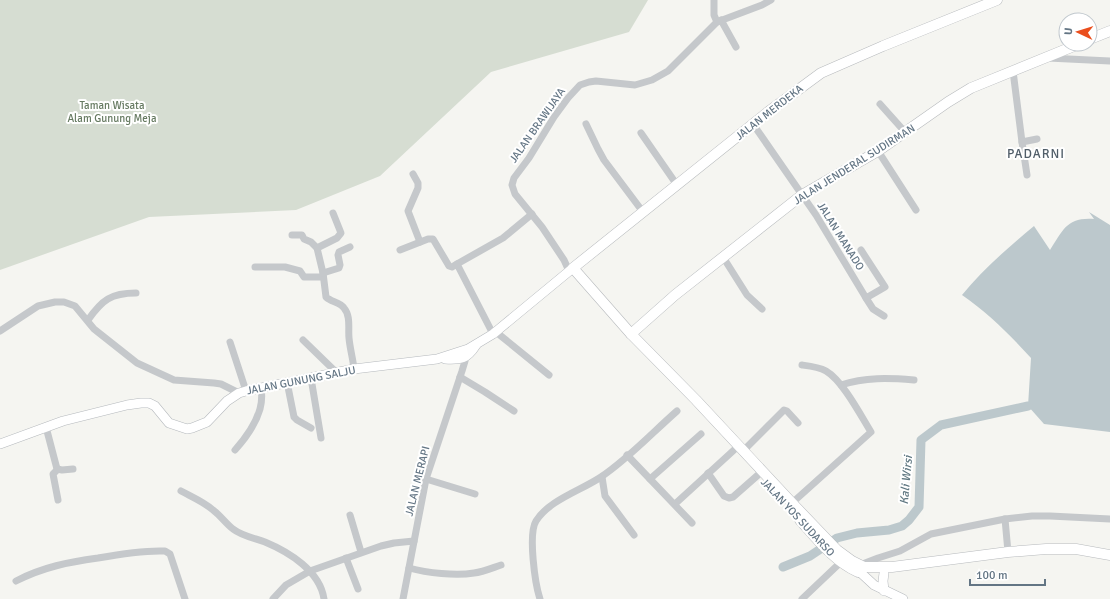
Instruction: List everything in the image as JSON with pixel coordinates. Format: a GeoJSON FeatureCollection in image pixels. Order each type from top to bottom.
{"type":"FeatureCollection","features":[{"type":"Feature","properties":{"kind":"highway","name":"JALAN MERDEKA"},"geometry":{"type":"LineString","coordinates":[[571,270],[752,124],[821,73],[997,0]]}},
{"type":"Feature","properties":{"kind":"highway"},"geometry":{"type":"LineString","coordinates":[[1098,36],[1110,31]]}},
{"type":"Feature","properties":{"kind":"highway","name":"JALAN JENDERAL SUDIRMAN"},"geometry":{"type":"LineString","coordinates":[[631,334],[675,295],[802,195],[878,151],[948,102],[971,88],[1046,58],[1062,55],[1067,52]]}},
{"type":"Feature","properties":{"kind":"highway","name":"JALAN YOS SUDARSO"},"geometry":{"type":"LineString","coordinates":[[571,270],[738,450],[792,503],[835,552],[841,562],[850,568],[860,569],[875,574],[962,561],[1008,552],[1046,549],[1076,549],[1110,555]]}},
{"type":"Feature","properties":{"kind":"highway","name":"JALAN YOS SUDARSO"},"geometry":{"type":"LineString","coordinates":[[571,270],[626,339],[705,414]]}},
{"type":"Feature","properties":{"kind":"highway","name":"JALAN YOS SUDARSO"},"geometry":{"type":"LineString","coordinates":[[738,450],[758,475],[823,539]]}},
{"type":"Feature","properties":{"kind":"highway","name":"JALAN YOS SUDARSO"},"geometry":{"type":"LineString","coordinates":[[835,552],[852,561],[860,569]]}},
{"type":"Feature","properties":{"kind":"highway","name":"JALAN YOS SUDARSO"},"geometry":{"type":"LineString","coordinates":[[860,569],[1036,554],[1080,554],[1110,561]]}},
{"type":"Feature","properties":{"kind":"main road"},"geometry":{"type":"LineString","coordinates":[[462,355],[469,355],[477,344],[494,333],[571,270]]}},
{"type":"Feature","properties":{"kind":"main road","name":"JALAN GUNUNG SALJU"},"geometry":{"type":"LineString","coordinates":[[0,444],[63,421],[141,403],[155,406],[169,423],[187,429],[207,422],[228,402],[242,392],[354,369],[462,355]]}},
{"type":"Feature","properties":{"kind":"main road"},"geometry":{"type":"LineString","coordinates":[[860,569],[869,581],[884,591],[903,599]]}},
{"type":"Feature","properties":{"kind":"main road"},"geometry":{"type":"LineString","coordinates":[[884,573],[884,591]]}},
{"type":"Feature","properties":{"kind":"street"},"geometry":{"type":"LineString","coordinates":[[714,0],[714,15],[736,47]]}},
{"type":"Feature","properties":{"kind":"street","name":"JALAN BRAWIJAYA"},"geometry":{"type":"LineString","coordinates":[[571,270],[532,214],[514,194],[512,185],[514,178],[529,158],[554,117],[580,85],[589,82],[635,85],[652,80],[668,71],[719,21],[771,0]]}},
{"type":"Feature","properties":{"kind":"street"},"geometry":{"type":"LineString","coordinates":[[1062,55],[1110,61]]}},
{"type":"Feature","properties":{"kind":"street"},"geometry":{"type":"LineString","coordinates":[[1013,71],[1027,175]]}},
{"type":"Feature","properties":{"kind":"street"},"geometry":{"type":"LineString","coordinates":[[880,104],[905,132]]}},
{"type":"Feature","properties":{"kind":"street"},"geometry":{"type":"LineString","coordinates":[[586,124],[604,160],[643,212]]}},
{"type":"Feature","properties":{"kind":"street","name":"JALAN MANADO"},"geometry":{"type":"LineString","coordinates":[[752,124],[829,236],[873,309],[884,316]]}},
{"type":"Feature","properties":{"kind":"street"},"geometry":{"type":"LineString","coordinates":[[641,133],[678,184]]}},
{"type":"Feature","properties":{"kind":"street"},"geometry":{"type":"LineString","coordinates":[[1022,142],[1038,139]]}},
{"type":"Feature","properties":{"kind":"street"},"geometry":{"type":"LineString","coordinates":[[878,151],[916,210]]}},
{"type":"Feature","properties":{"kind":"street"},"geometry":{"type":"LineString","coordinates":[[413,174],[418,183],[418,188],[408,209],[408,213],[420,242]]}},
{"type":"Feature","properties":{"kind":"street"},"geometry":{"type":"LineString","coordinates":[[317,248],[337,238],[341,233],[333,213]]}},
{"type":"Feature","properties":{"kind":"street"},"geometry":{"type":"LineString","coordinates":[[400,250],[428,239],[433,239],[449,266],[452,267],[503,238],[532,214]]}},
{"type":"Feature","properties":{"kind":"street"},"geometry":{"type":"LineString","coordinates":[[292,235],[302,235],[304,239],[311,242],[317,248],[326,297],[330,301],[343,306],[347,314],[354,369]]}},
{"type":"Feature","properties":{"kind":"street"},"geometry":{"type":"LineString","coordinates":[[256,266],[296,269],[300,270],[304,277],[323,275],[338,268],[340,265],[338,255],[339,252],[350,247]]}},
{"type":"Feature","properties":{"kind":"street"},"geometry":{"type":"LineString","coordinates":[[861,250],[885,286],[866,298]]}},
{"type":"Feature","properties":{"kind":"street"},"geometry":{"type":"LineString","coordinates":[[723,257],[747,295],[762,309]]}},
{"type":"Feature","properties":{"kind":"street"},"geometry":{"type":"LineString","coordinates":[[457,264],[494,333],[549,375]]}},
{"type":"Feature","properties":{"kind":"street"},"geometry":{"type":"LineString","coordinates":[[88,320],[97,307],[110,297],[122,293],[136,293]]}},
{"type":"Feature","properties":{"kind":"street"},"geometry":{"type":"LineString","coordinates":[[0,331],[38,306],[55,302],[64,302],[75,306],[94,329],[137,363],[177,381],[220,384],[242,392]]}},
{"type":"Feature","properties":{"kind":"street"},"geometry":{"type":"LineString","coordinates":[[303,340],[337,373]]}},
{"type":"Feature","properties":{"kind":"street"},"geometry":{"type":"LineString","coordinates":[[230,342],[242,392]]}},
{"type":"Feature","properties":{"kind":"street","name":"JALAN MERAPI"},"geometry":{"type":"LineString","coordinates":[[402,599],[410,568],[426,479],[461,374],[462,355]]}},
{"type":"Feature","properties":{"kind":"street"},"geometry":{"type":"LineString","coordinates":[[792,503],[871,433],[841,385],[831,375],[824,370],[802,365]]}},
{"type":"Feature","properties":{"kind":"street"},"geometry":{"type":"LineString","coordinates":[[461,374],[514,411]]}},
{"type":"Feature","properties":{"kind":"street"},"geometry":{"type":"LineString","coordinates":[[311,378],[320,438]]}},
{"type":"Feature","properties":{"kind":"street"},"geometry":{"type":"LineString","coordinates":[[841,385],[868,379],[893,378],[914,380]]}},
{"type":"Feature","properties":{"kind":"street"},"geometry":{"type":"LineString","coordinates":[[287,382],[294,416],[297,420],[311,428]]}},
{"type":"Feature","properties":{"kind":"street"},"geometry":{"type":"LineString","coordinates":[[235,450],[241,443],[261,408],[261,387]]}},
{"type":"Feature","properties":{"kind":"street"},"geometry":{"type":"LineString","coordinates":[[674,504],[708,473],[738,450],[784,410],[787,411],[798,423]]}},
{"type":"Feature","properties":{"kind":"street"},"geometry":{"type":"LineString","coordinates":[[540,599],[534,572],[533,531],[536,521],[548,508],[602,477],[677,411]]}},
{"type":"Feature","properties":{"kind":"street"},"geometry":{"type":"LineString","coordinates":[[46,427],[55,463],[58,469]]}},
{"type":"Feature","properties":{"kind":"street"},"geometry":{"type":"LineString","coordinates":[[650,479],[701,434]]}},
{"type":"Feature","properties":{"kind":"street"},"geometry":{"type":"LineString","coordinates":[[627,455],[692,523]]}},
{"type":"Feature","properties":{"kind":"street"},"geometry":{"type":"LineString","coordinates":[[58,500],[52,474],[58,469],[73,469]]}},
{"type":"Feature","properties":{"kind":"street"},"geometry":{"type":"LineString","coordinates":[[708,473],[724,496],[729,498],[733,497],[758,475]]}},
{"type":"Feature","properties":{"kind":"street"},"geometry":{"type":"LineString","coordinates":[[602,477],[605,496],[634,535]]}},
{"type":"Feature","properties":{"kind":"street"},"geometry":{"type":"LineString","coordinates":[[426,479],[475,494]]}},
{"type":"Feature","properties":{"kind":"street"},"geometry":{"type":"LineString","coordinates":[[181,491],[208,505],[238,533],[266,542],[290,556],[310,571],[315,576],[322,589],[324,599]]}},
{"type":"Feature","properties":{"kind":"street"},"geometry":{"type":"LineString","coordinates":[[350,515],[361,552]]}},
{"type":"Feature","properties":{"kind":"street"},"geometry":{"type":"LineString","coordinates":[[860,569],[878,558],[900,551],[931,534],[1005,519],[1050,516],[1110,519]]}},
{"type":"Feature","properties":{"kind":"street"},"geometry":{"type":"LineString","coordinates":[[1005,519],[1008,552]]}},
{"type":"Feature","properties":{"kind":"street"},"geometry":{"type":"LineString","coordinates":[[273,599],[286,585],[310,571],[361,552],[394,543],[414,541]]}},
{"type":"Feature","properties":{"kind":"street"},"geometry":{"type":"LineString","coordinates":[[16,581],[39,570],[70,562],[113,555],[165,551],[170,554],[185,599]]}},
{"type":"Feature","properties":{"kind":"street"},"geometry":{"type":"LineString","coordinates":[[346,558],[358,589]]}},
{"type":"Feature","properties":{"kind":"street"},"geometry":{"type":"LineString","coordinates":[[802,599],[841,562]]}},
{"type":"Feature","properties":{"kind":"street"},"geometry":{"type":"LineString","coordinates":[[410,568],[432,573],[470,574],[501,565]]}},
{"type":"Feature","properties":{"kind":"green space","name":"Taman Wisata Alam Gunung Meja"},"geometry":{"type":"Polygon","coordinates":[[[0,0],[648,0],[629,32],[491,72],[380,176],[296,210],[149,217],[0,270],[0,0]]]}},
{"type":"Feature","properties":{"kind":"shaded area"},"geometry":{"type":"Polygon","coordinates":[[[1089,212],[1110,225],[1110,432],[1044,424],[1028,406],[1031,358],[998,324],[962,295],[987,267],[1034,226],[1050,250],[1067,226],[1078,220],[1094,219],[1089,212]]]}},
{"type":"Feature","properties":{"kind":"waterway","name":"Kali Wirsi"},"geometry":{"type":"LineString","coordinates":[[783,567],[810,556],[837,538],[857,533],[889,530],[902,526],[909,520],[919,507],[921,440],[941,425],[1028,406]]}},
{"type":"Feature","properties":{"kind":"district","name":"PADARNI"},"geometry":{"type":"Point","coordinates":[1036,153]}}]}
